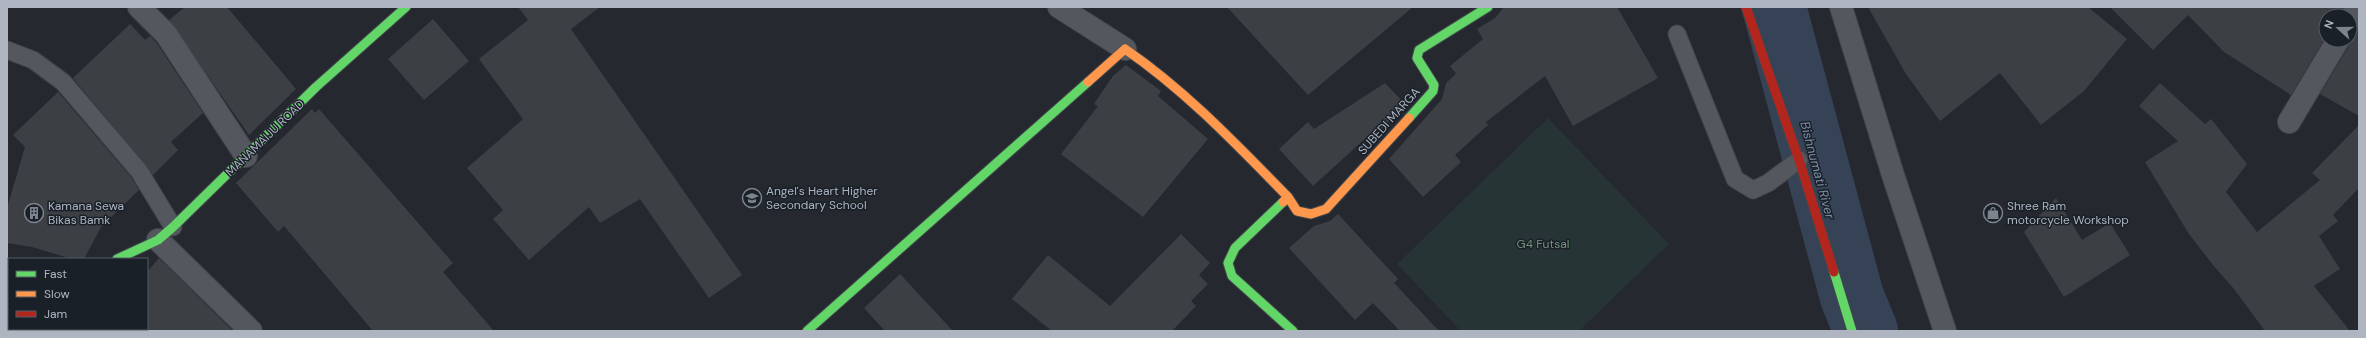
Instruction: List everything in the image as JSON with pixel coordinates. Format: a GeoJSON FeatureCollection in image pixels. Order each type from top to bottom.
{"type":"FeatureCollection","features":[{"type":"Feature","properties":{"kind":"street"},"geometry":{"type":"LineString","coordinates":[[138,7],[166,34],[246,156]]}},
{"type":"Feature","properties":{"kind":"street","name":"MANAMAIJU ROAD"},"geometry":{"type":"LineString","coordinates":[[119,258],[166,234],[316,87],[406,7]]}},
{"type":"Feature","properties":{"kind":"street"},"geometry":{"type":"LineString","coordinates":[[807,331],[1125,49],[1059,7]]}},
{"type":"Feature","properties":{"kind":"street","name":"SUBEDI MARGA"},"geometry":{"type":"LineString","coordinates":[[1125,49],[1151,66],[1206,115],[1288,197],[1297,211],[1311,214],[1326,209],[1433,91],[1434,85],[1417,58],[1419,50],[1488,7]]}},
{"type":"Feature","properties":{"kind":"street"},"geometry":{"type":"LineString","coordinates":[[1746,7],[1799,160],[1852,331]]}},
{"type":"Feature","properties":{"kind":"street"},"geometry":{"type":"LineString","coordinates":[[1841,7],[1893,176],[1945,331]]}},
{"type":"Feature","properties":{"kind":"street"},"geometry":{"type":"LineString","coordinates":[[2289,122],[2333,48]]}},
{"type":"Feature","properties":{"kind":"street"},"geometry":{"type":"LineString","coordinates":[[1288,197],[1235,248],[1228,263],[1232,276],[1292,331]]}},
{"type":"Feature","properties":{"kind":"street"},"geometry":{"type":"LineString","coordinates":[[166,234],[251,331]]}},
{"type":"Feature","properties":{"kind":"lane"},"geometry":{"type":"LineString","coordinates":[[1677,34],[1735,179],[1753,190],[1768,183],[1799,160]]}},
{"type":"Feature","properties":{"kind":"lane"},"geometry":{"type":"LineString","coordinates":[[7,50],[33,60],[63,82],[139,170],[166,234]]}},
{"type":"Feature","properties":{"kind":"green space","name":"G4 Futsal"},"geometry":{"type":"Polygon","coordinates":[[[1548,118],[1669,244],[1579,331],[1461,331],[1397,264],[1548,118]]]}},
{"type":"Feature","properties":{"kind":"building"},"geometry":{"type":"Polygon","coordinates":[[[185,7],[227,7],[296,89],[249,135],[169,20],[185,7]]]}},
{"type":"Feature","properties":{"kind":"building"},"geometry":{"type":"Polygon","coordinates":[[[518,7],[600,7],[571,29],[742,275],[709,298],[640,199],[600,223],[589,207],[529,260],[493,219],[503,210],[467,168],[523,119],[479,59],[528,20],[518,7]]]}},
{"type":"Feature","properties":{"kind":"building"},"geometry":{"type":"Polygon","coordinates":[[[1227,7],[1413,7],[1308,95],[1227,7]]]}},
{"type":"Feature","properties":{"kind":"building"},"geometry":{"type":"Polygon","coordinates":[[[1504,7],[1617,7],[1658,78],[1573,126],[1545,76],[1486,122],[1488,125],[1455,155],[1461,162],[1423,197],[1389,159],[1442,99],[1446,83],[1456,74],[1450,66],[1483,39],[1477,29],[1495,18],[1504,7]]]}},
{"type":"Feature","properties":{"kind":"building"},"geometry":{"type":"Polygon","coordinates":[[[1868,7],[2088,7],[2127,39],[2084,91],[2041,125],[2000,73],[1940,121],[1906,74],[1868,7]]]}},
{"type":"Feature","properties":{"kind":"building"},"geometry":{"type":"Polygon","coordinates":[[[2110,7],[2343,7],[2318,8],[2319,48],[2291,95],[2224,52],[2188,15],[2153,50],[2110,7]]]}},
{"type":"Feature","properties":{"kind":"building"},"geometry":{"type":"Polygon","coordinates":[[[433,19],[469,61],[424,100],[388,59],[433,19]]]}},
{"type":"Feature","properties":{"kind":"building"},"geometry":{"type":"Polygon","coordinates":[[[130,24],[145,40],[150,36],[156,42],[203,113],[171,142],[178,150],[153,175],[73,78],[130,24]]]}},
{"type":"Feature","properties":{"kind":"building"},"geometry":{"type":"Polygon","coordinates":[[[2358,28],[2359,116],[2320,94],[2348,48],[2358,48],[2358,28]]]}},
{"type":"Feature","properties":{"kind":"building"},"geometry":{"type":"Polygon","coordinates":[[[1126,65],[1161,91],[1158,96],[1208,139],[1143,217],[1061,154],[1098,106],[1094,104],[1113,76],[1126,65]]]}},
{"type":"Feature","properties":{"kind":"building"},"geometry":{"type":"Polygon","coordinates":[[[1385,83],[1405,104],[1372,140],[1368,136],[1313,186],[1279,149],[1308,122],[1314,129],[1385,83]]]}},
{"type":"Feature","properties":{"kind":"building"},"geometry":{"type":"Polygon","coordinates":[[[2160,83],[2205,124],[2211,119],[2247,164],[2226,192],[2257,232],[2320,180],[2312,173],[2359,125],[2359,188],[2333,215],[2338,221],[2319,236],[2340,269],[2314,286],[2350,331],[2265,331],[2234,289],[2189,234],[2145,162],[2178,141],[2139,106],[2160,83]]]}},
{"type":"Feature","properties":{"kind":"building"},"geometry":{"type":"Polygon","coordinates":[[[58,92],[131,177],[139,190],[101,227],[85,258],[69,258],[32,247],[7,243],[7,208],[25,147],[13,135],[58,92]]]}},
{"type":"Feature","properties":{"kind":"building"},"geometry":{"type":"Polygon","coordinates":[[[312,109],[315,113],[319,109],[453,263],[443,272],[494,331],[373,331],[284,226],[278,232],[236,183],[312,109]]]}},
{"type":"Feature","properties":{"kind":"building"},"geometry":{"type":"Polygon","coordinates":[[[2056,198],[2082,240],[2110,223],[2130,255],[2064,297],[2024,232],[2056,198]]]}},
{"type":"Feature","properties":{"kind":"building"},"geometry":{"type":"Polygon","coordinates":[[[1338,214],[1398,279],[1394,283],[1439,331],[1400,331],[1373,303],[1355,320],[1289,248],[1314,226],[1330,221],[1338,214]]]}},
{"type":"Feature","properties":{"kind":"building"},"geometry":{"type":"Polygon","coordinates":[[[1181,234],[1210,263],[1199,275],[1208,284],[1191,301],[1196,306],[1172,331],[1052,331],[1012,299],[1048,255],[1110,306],[1181,234]]]}},
{"type":"Feature","properties":{"kind":"building"},"geometry":{"type":"Polygon","coordinates":[[[159,258],[233,331],[147,331],[148,271],[159,258]]]}},
{"type":"Feature","properties":{"kind":"building"},"geometry":{"type":"Polygon","coordinates":[[[900,274],[953,331],[885,331],[864,308],[900,274]]]}},
{"type":"Feature","properties":{"kind":"waterway","name":"Bishnumati River"},"geometry":{"type":"LineString","coordinates":[[1774,7],[1852,297],[1866,331]]}},
{"type":"Feature","properties":{"kind":"traffic: fast"},"geometry":{"type":"LineString","coordinates":[[119,258],[158,240],[173,227],[316,87],[406,7]]}},
{"type":"Feature","properties":{"kind":"traffic: fast"},"geometry":{"type":"LineString","coordinates":[[1409,118],[1433,91],[1434,85],[1417,58],[1419,50],[1488,7]]}},
{"type":"Feature","properties":{"kind":"traffic: fast"},"geometry":{"type":"LineString","coordinates":[[807,331],[1088,82]]}},
{"type":"Feature","properties":{"kind":"traffic: fast"},"geometry":{"type":"LineString","coordinates":[[1283,202],[1235,248],[1228,263],[1232,276],[1293,331]]}},
{"type":"Feature","properties":{"kind":"traffic: fast"},"geometry":{"type":"LineString","coordinates":[[1834,272],[1852,331]]}},
{"type":"Feature","properties":{"kind":"traffic: slow"},"geometry":{"type":"LineString","coordinates":[[1088,82],[1125,49],[1169,82],[1230,138],[1288,197],[1283,202]]}},
{"type":"Feature","properties":{"kind":"traffic: slow"},"geometry":{"type":"LineString","coordinates":[[1288,197],[1297,211],[1311,214],[1326,209],[1409,118]]}},
{"type":"Feature","properties":{"kind":"traffic: jam"},"geometry":{"type":"LineString","coordinates":[[1746,7],[1799,160],[1834,272]]}},
{"type":"Feature","properties":{"kind":"place","name":"Angel's Heart Higher Secondary School"},"geometry":{"type":"Point","coordinates":[752,198]}},
{"type":"Feature","properties":{"kind":"place","name":"Kamana Sewa Bikas Bamk"},"geometry":{"type":"Point","coordinates":[34,213]}},
{"type":"Feature","properties":{"kind":"place","name":"Shree Ram motorcycle Workshop"},"geometry":{"type":"Point","coordinates":[1993,213]}}]}
